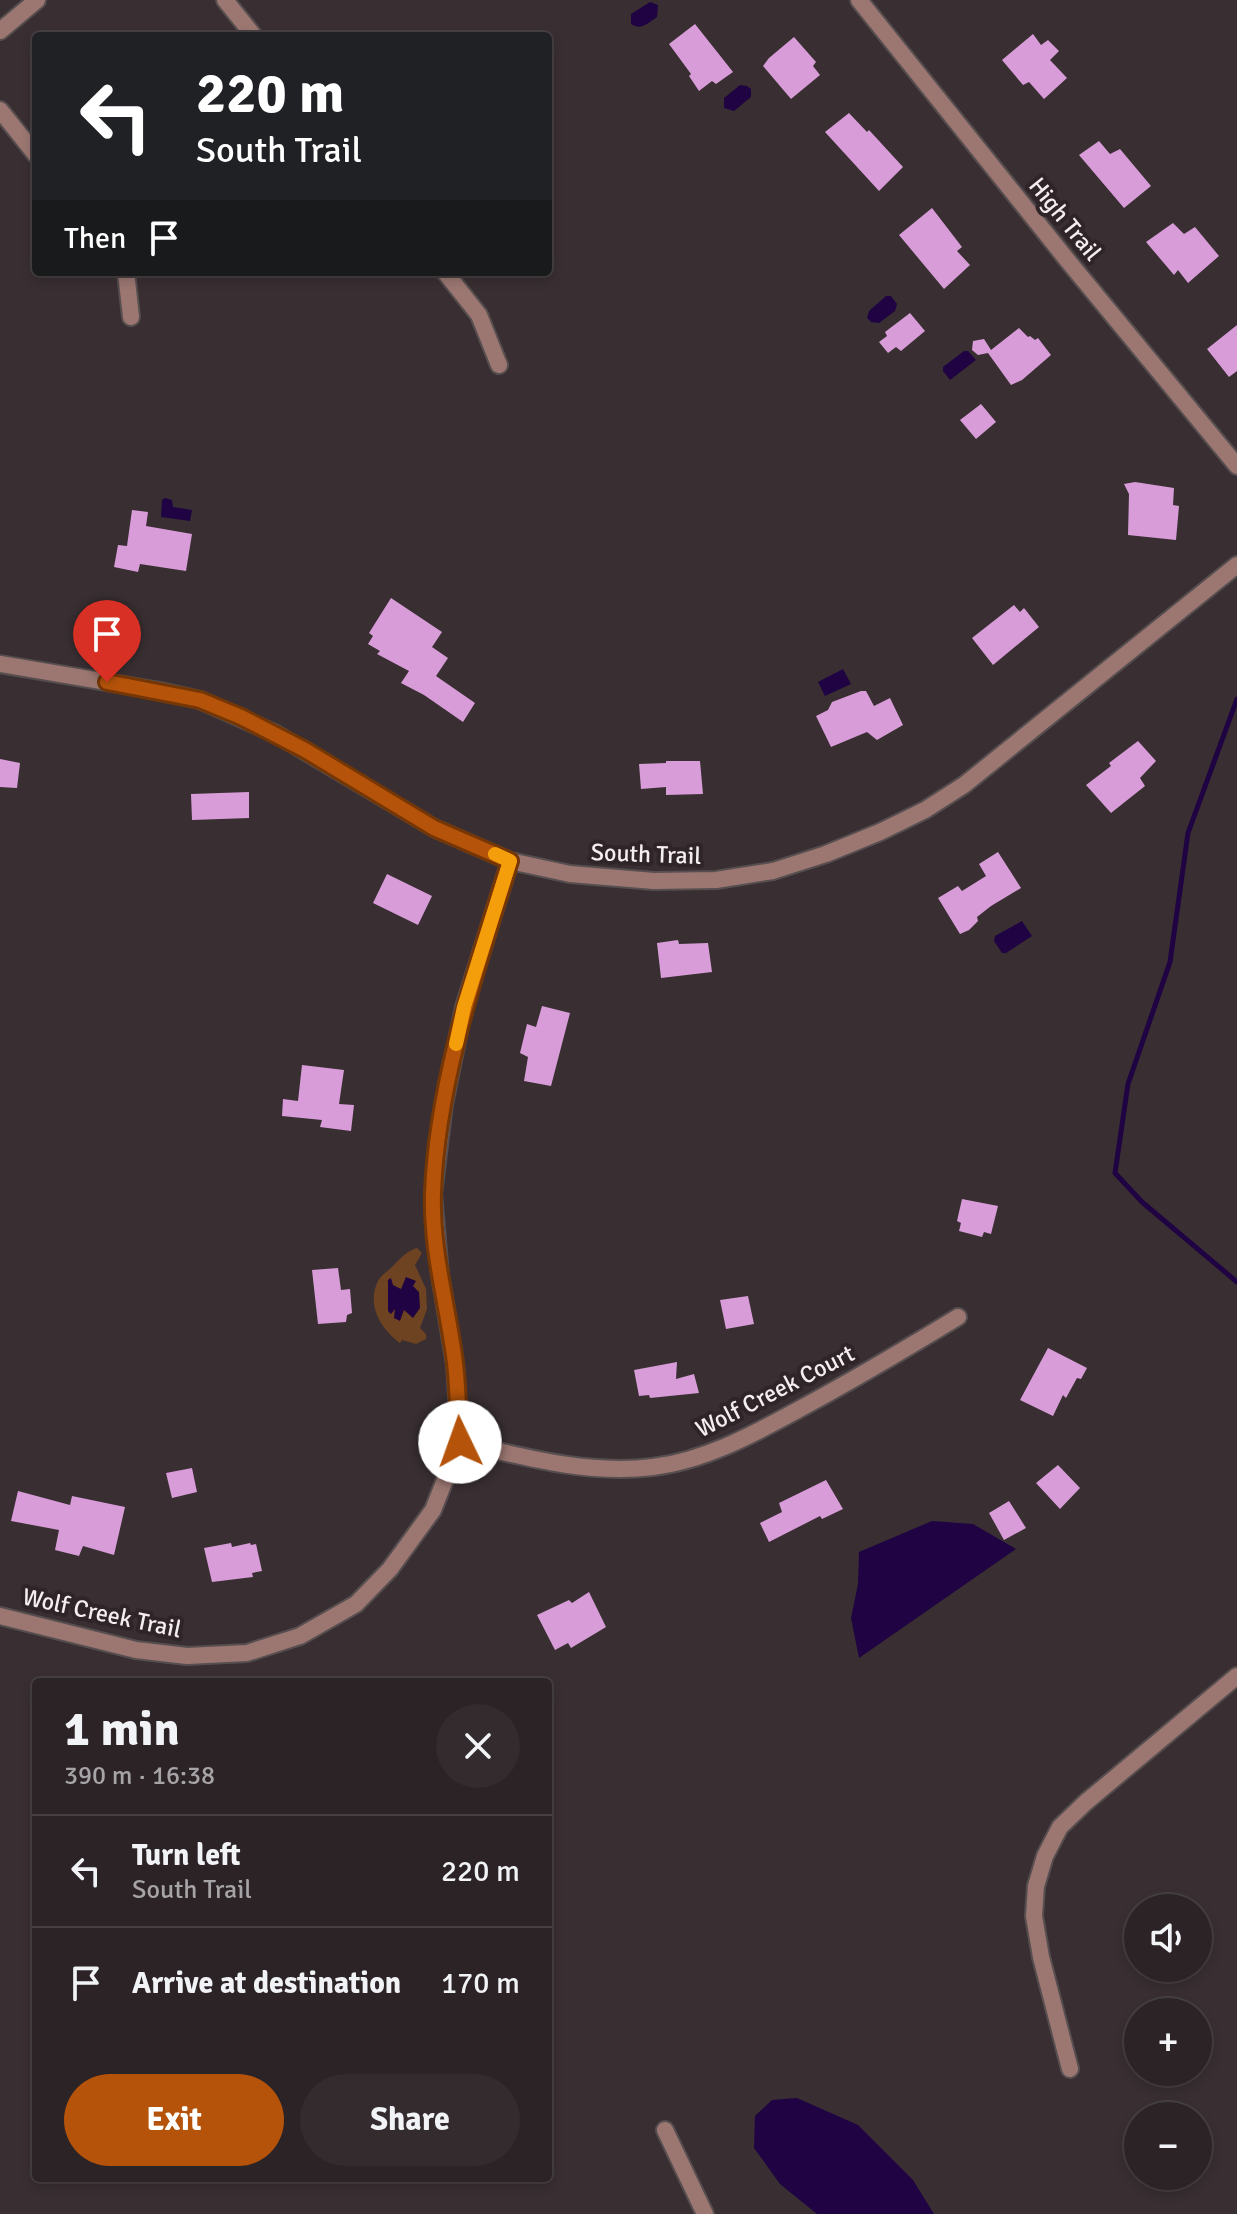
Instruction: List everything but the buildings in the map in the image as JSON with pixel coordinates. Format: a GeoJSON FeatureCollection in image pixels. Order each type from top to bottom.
{"type":"FeatureCollection","features":[{"type":"Feature","properties":{"kind":"street"},"geometry":{"type":"LineString","coordinates":[[0,31],[37,0]]}},
{"type":"Feature","properties":{"kind":"street"},"geometry":{"type":"LineString","coordinates":[[225,0],[251,32]]}},
{"type":"Feature","properties":{"kind":"street","name":"High Trail"},"geometry":{"type":"LineString","coordinates":[[859,0],[1237,466]]}},
{"type":"Feature","properties":{"kind":"street"},"geometry":{"type":"LineString","coordinates":[[0,110],[32,150]]}},
{"type":"Feature","properties":{"kind":"street"},"geometry":{"type":"LineString","coordinates":[[126,276],[131,317]]}},
{"type":"Feature","properties":{"kind":"street"},"geometry":{"type":"LineString","coordinates":[[448,276],[479,315],[499,365]]}},
{"type":"Feature","properties":{"kind":"street","name":"South Trail"},"geometry":{"type":"LineString","coordinates":[[0,664],[200,700],[276,734],[434,828],[510,861],[539,869],[598,877],[700,880],[773,871],[826,854],[925,810],[964,785],[1237,565]]}},
{"type":"Feature","properties":{"kind":"street","name":"Wolf Creek Trail"},"geometry":{"type":"LineString","coordinates":[[0,1616],[136,1650],[187,1656],[247,1653],[300,1636],[356,1604],[390,1569],[433,1510],[460,1442],[455,1365],[440,1275],[433,1194],[444,1104],[464,1007],[510,861]]}},
{"type":"Feature","properties":{"kind":"street","name":"Wolf Creek Court"},"geometry":{"type":"LineString","coordinates":[[460,1442],[563,1465],[608,1469],[653,1467],[691,1459],[772,1424],[958,1317]]}},
{"type":"Feature","properties":{"kind":"street"},"geometry":{"type":"LineString","coordinates":[[1070,2069],[1041,1957],[1034,1916],[1036,1886],[1045,1856],[1060,1827],[1086,1802],[1237,1676]]}},
{"type":"Feature","properties":{"kind":"street"},"geometry":{"type":"LineString","coordinates":[[665,2130],[705,2214]]}},
{"type":"Feature","properties":{"kind":"shaded area"},"geometry":{"type":"Polygon","coordinates":[[[650,2],[658,5],[657,17],[641,26],[631,24],[631,14],[650,2]]]}},
{"type":"Feature","properties":{"kind":"shaded area"},"geometry":{"type":"Polygon","coordinates":[[[740,85],[751,89],[751,97],[734,111],[724,108],[724,98],[740,85]]]}},
{"type":"Feature","properties":{"kind":"shaded area"},"geometry":{"type":"Polygon","coordinates":[[[886,296],[891,296],[897,304],[895,311],[879,323],[871,322],[867,318],[869,311],[886,296]]]}},
{"type":"Feature","properties":{"kind":"shaded area"},"geometry":{"type":"Polygon","coordinates":[[[964,351],[976,360],[950,380],[943,367],[964,351]]]}},
{"type":"Feature","properties":{"kind":"shaded area"},"geometry":{"type":"Polygon","coordinates":[[[162,500],[172,500],[173,507],[192,510],[190,521],[161,517],[162,500]]]}},
{"type":"Feature","properties":{"kind":"shaded area"},"geometry":{"type":"Polygon","coordinates":[[[843,669],[851,684],[825,696],[818,682],[843,669]]]}},
{"type":"Feature","properties":{"kind":"shaded area"},"geometry":{"type":"Polygon","coordinates":[[[1022,921],[1032,936],[1002,953],[994,941],[995,936],[1022,921]]]}},
{"type":"Feature","properties":{"kind":"shaded area"},"geometry":{"type":"Polygon","coordinates":[[[417,1248],[422,1253],[415,1265],[426,1289],[427,1309],[420,1328],[426,1339],[416,1344],[402,1340],[400,1343],[377,1316],[375,1290],[382,1275],[406,1253],[417,1248]]]}},
{"type":"Feature","properties":{"kind":"shaded area"},"geometry":{"type":"Polygon","coordinates":[[[406,1277],[416,1281],[413,1286],[419,1292],[420,1308],[413,1318],[404,1310],[400,1321],[394,1318],[395,1309],[391,1314],[388,1311],[388,1280],[391,1278],[393,1285],[401,1289],[406,1277]]]}},
{"type":"Feature","properties":{"kind":"shaded area"},"geometry":{"type":"Polygon","coordinates":[[[932,1521],[973,1524],[1016,1549],[859,1658],[851,1618],[858,1584],[859,1552],[932,1521]]]}},
{"type":"Feature","properties":{"kind":"shaded area"},"geometry":{"type":"Polygon","coordinates":[[[797,2098],[858,2125],[913,2180],[934,2214],[817,2214],[780,2184],[754,2148],[755,2116],[772,2100],[797,2098]]]}},
{"type":"Feature","properties":{"kind":"waterway"},"geometry":{"type":"LineString","coordinates":[[1237,699],[1188,833],[1170,962],[1128,1084],[1115,1173],[1142,1202],[1237,1282]]}},
{"type":"Feature","properties":{"kind":"slow traffic"},"geometry":{"type":"LineString","coordinates":[[456,1044],[464,1007],[510,861],[495,854]]}},
{"type":"Feature","properties":{"kind":"route"},"geometry":{"type":"LineString","coordinates":[[107,682],[200,700],[241,717],[305,750],[434,828],[510,861],[464,1007],[444,1104],[433,1194],[440,1275],[455,1365],[460,1442]]}}]}
